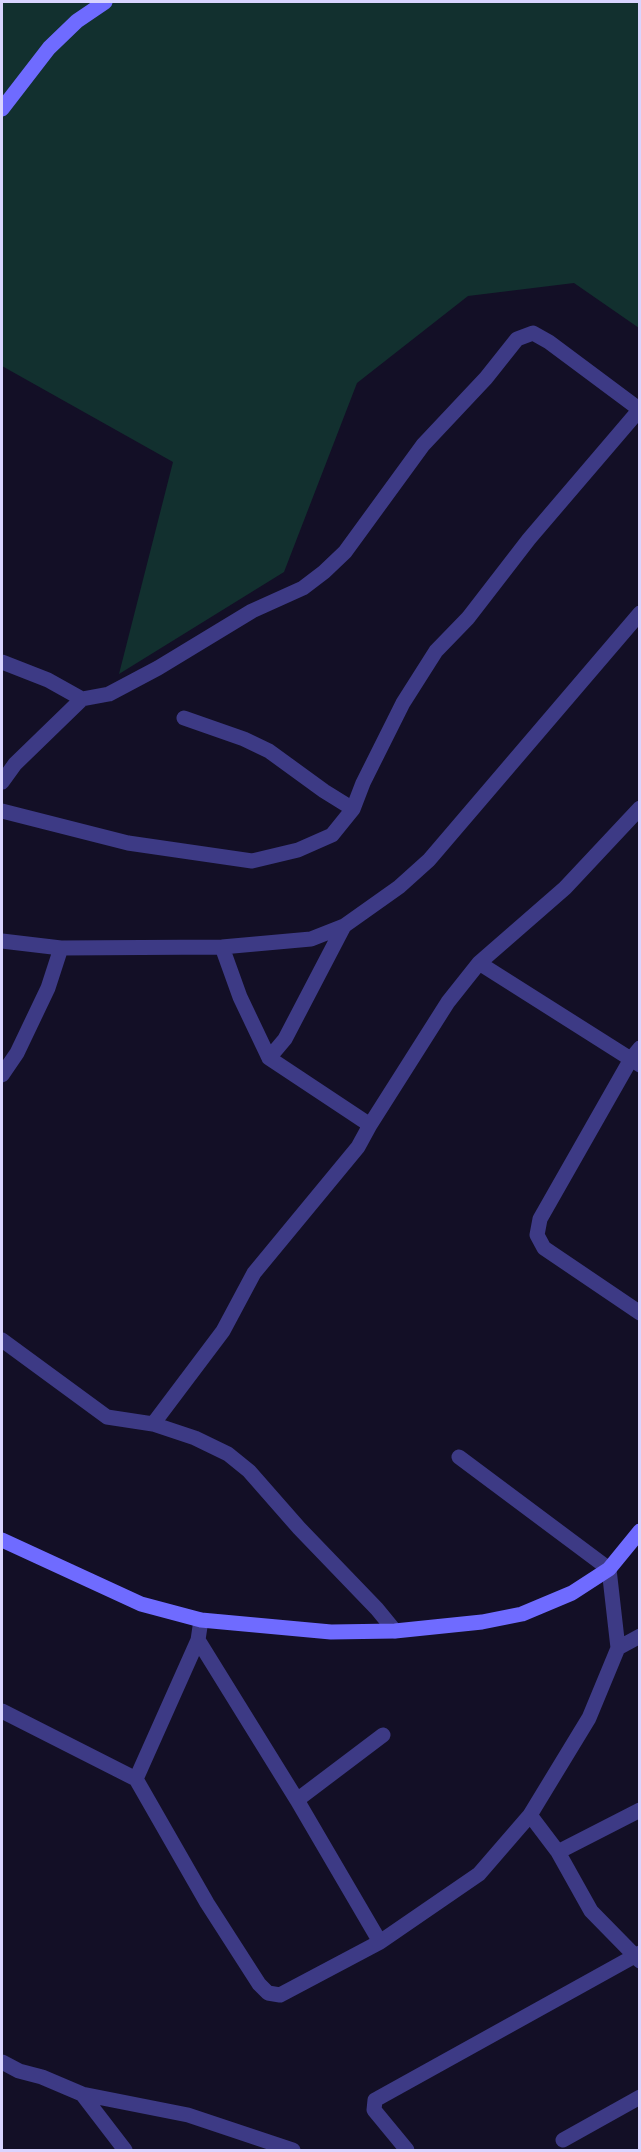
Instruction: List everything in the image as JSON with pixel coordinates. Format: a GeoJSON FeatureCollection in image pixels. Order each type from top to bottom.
{"type":"FeatureCollection","features":[{"type":"Feature","properties":{"kind":"main road"},"geometry":{"type":"LineString","coordinates":[[2,110],[49,48],[77,21],[105,2]]}},
{"type":"Feature","properties":{"kind":"main road"},"geometry":{"type":"LineString","coordinates":[[2,1540],[141,1604],[201,1620],[331,1632],[395,1631],[482,1622],[522,1614],[572,1593],[609,1569],[639,1531]]}},
{"type":"Feature","properties":{"kind":"street"},"geometry":{"type":"LineString","coordinates":[[2,782],[15,764],[82,699],[110,694],[158,668],[252,610],[303,588],[324,572],[345,552],[423,445],[486,378],[517,339],[533,333],[549,342],[639,409],[529,539],[468,618],[436,651],[403,703],[363,783],[353,809],[332,835],[298,850],[252,861],[128,843],[2,811]]}},
{"type":"Feature","properties":{"kind":"street"},"geometry":{"type":"LineString","coordinates":[[2,941],[61,948],[222,947],[311,939],[345,926],[399,887],[429,860],[639,613]]}},
{"type":"Feature","properties":{"kind":"street"},"geometry":{"type":"LineString","coordinates":[[2,662],[48,680],[82,699]]}},
{"type":"Feature","properties":{"kind":"street"},"geometry":{"type":"LineString","coordinates":[[184,718],[244,738],[269,751],[353,809]]}},
{"type":"Feature","properties":{"kind":"street"},"geometry":{"type":"LineString","coordinates":[[153,1424],[223,1331],[254,1273],[358,1147],[448,1002],[479,963],[565,888],[639,808]]}},
{"type":"Feature","properties":{"kind":"street"},"geometry":{"type":"LineString","coordinates":[[269,1058],[285,1039],[345,926]]}},
{"type":"Feature","properties":{"kind":"street"},"geometry":{"type":"LineString","coordinates":[[222,947],[240,997],[269,1058],[370,1125]]}},
{"type":"Feature","properties":{"kind":"street"},"geometry":{"type":"LineString","coordinates":[[2,1075],[17,1053],[48,988],[61,948]]}},
{"type":"Feature","properties":{"kind":"street"},"geometry":{"type":"LineString","coordinates":[[479,963],[636,1057],[540,1219],[537,1234],[544,1248],[639,1313]]}},
{"type":"Feature","properties":{"kind":"street"},"geometry":{"type":"LineString","coordinates":[[2,1340],[107,1417],[153,1424],[195,1438],[228,1454],[249,1471],[395,1631]]}},
{"type":"Feature","properties":{"kind":"street"},"geometry":{"type":"LineString","coordinates":[[2,1711],[135,1779],[207,1903],[259,1984],[268,1993],[280,1995],[380,1942],[479,1874],[530,1815],[589,1718],[618,1648],[609,1569],[459,1457]]}},
{"type":"Feature","properties":{"kind":"street"},"geometry":{"type":"LineString","coordinates":[[135,1779],[198,1640],[201,1620]]}},
{"type":"Feature","properties":{"kind":"street"},"geometry":{"type":"LineString","coordinates":[[618,1648],[639,1636]]}},
{"type":"Feature","properties":{"kind":"street"},"geometry":{"type":"LineString","coordinates":[[198,1640],[297,1800],[380,1942]]}},
{"type":"Feature","properties":{"kind":"street"},"geometry":{"type":"LineString","coordinates":[[297,1800],[383,1735]]}},
{"type":"Feature","properties":{"kind":"street"},"geometry":{"type":"LineString","coordinates":[[558,1852],[639,1810]]}},
{"type":"Feature","properties":{"kind":"street"},"geometry":{"type":"LineString","coordinates":[[407,2151],[374,2110],[375,2100],[638,1957],[591,1911],[558,1852],[530,1815]]}},
{"type":"Feature","properties":{"kind":"street"},"geometry":{"type":"LineString","coordinates":[[2,2062],[19,2071],[42,2077],[82,2094],[188,2115],[293,2151]]}},
{"type":"Feature","properties":{"kind":"street"},"geometry":{"type":"LineString","coordinates":[[82,2094],[125,2151]]}},
{"type":"Feature","properties":{"kind":"street"},"geometry":{"type":"LineString","coordinates":[[563,2140],[639,2097]]}},
{"type":"Feature","properties":{"kind":"green space"},"geometry":{"type":"Polygon","coordinates":[[[2,2],[639,2],[639,328],[574,283],[468,296],[357,383],[284,572],[119,674],[173,462],[2,366],[2,2]]]}}]}
